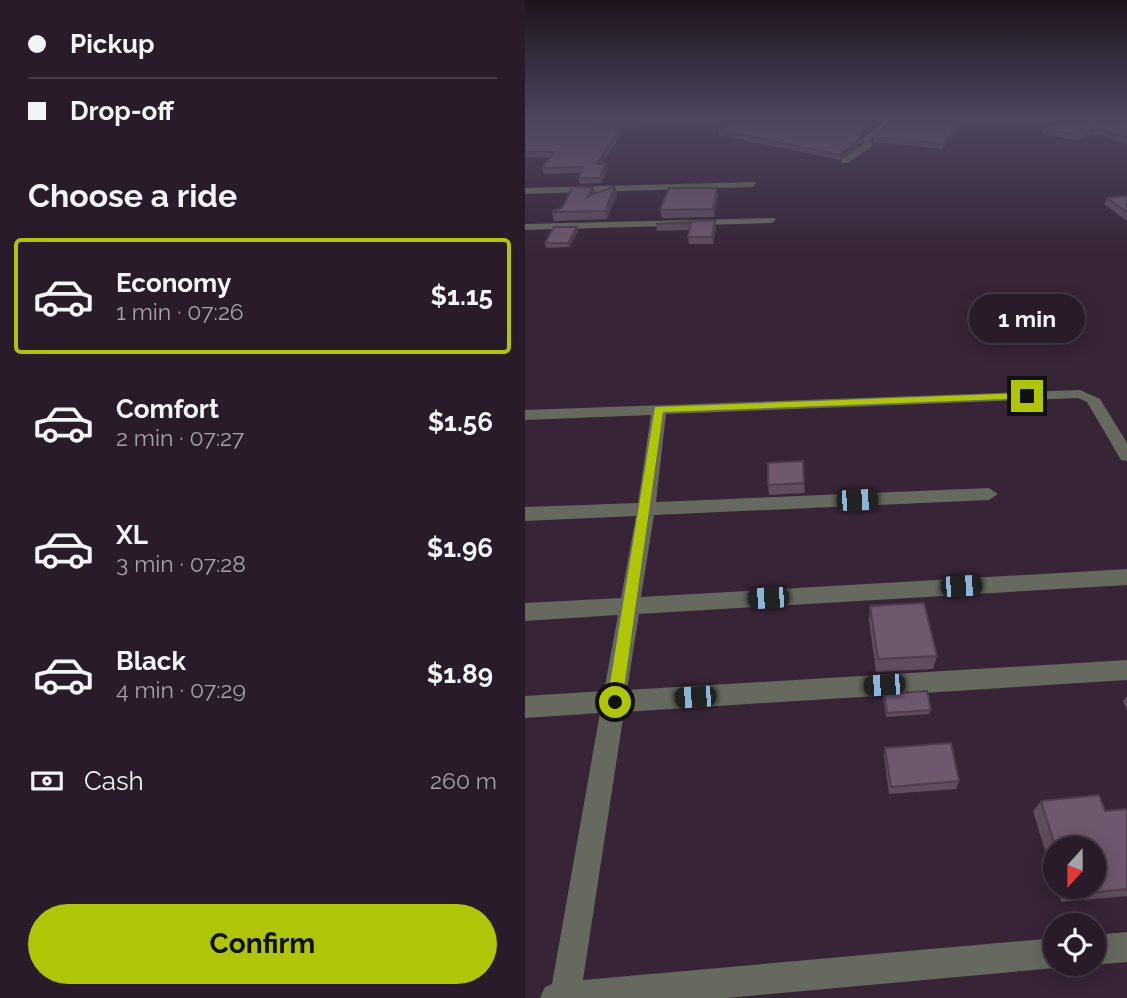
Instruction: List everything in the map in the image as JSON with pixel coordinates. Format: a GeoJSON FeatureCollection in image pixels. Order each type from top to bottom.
{"type":"FeatureCollection","features":[{"type":"Feature","properties":{"kind":"street"},"geometry":{"type":"LineString","coordinates":[[525,191],[753,184]]}},
{"type":"Feature","properties":{"kind":"street"},"geometry":{"type":"LineString","coordinates":[[525,227],[771,220]]}},
{"type":"Feature","properties":{"kind":"street"},"geometry":{"type":"LineString","coordinates":[[525,415],[1080,394],[1093,399],[1127,456]]}},
{"type":"Feature","properties":{"kind":"street"},"geometry":{"type":"LineString","coordinates":[[565,998],[646,509],[659,409]]}},
{"type":"Feature","properties":{"kind":"street"},"geometry":{"type":"LineString","coordinates":[[525,514],[989,494]]}},
{"type":"Feature","properties":{"kind":"street"},"geometry":{"type":"LineString","coordinates":[[525,612],[1127,577]]}},
{"type":"Feature","properties":{"kind":"street"},"geometry":{"type":"LineString","coordinates":[[525,707],[1127,670]]}},
{"type":"Feature","properties":{"kind":"street"},"geometry":{"type":"LineString","coordinates":[[1106,949],[1127,947]]}},
{"type":"Feature","properties":{"kind":"street"},"geometry":{"type":"LineString","coordinates":[[556,998],[1043,954]]}},
{"type":"Feature","properties":{"kind":"building"},"geometry":{"type":"Polygon","coordinates":[[[545,164],[605,164],[600,178],[578,178],[583,167],[542,168],[545,164]]]}},
{"type":"Feature","properties":{"kind":"building"},"geometry":{"type":"Polygon","coordinates":[[[615,186],[605,211],[552,212],[563,207],[572,187],[593,187],[587,197],[615,186]]]}},
{"type":"Feature","properties":{"kind":"building"},"geometry":{"type":"Polygon","coordinates":[[[669,188],[717,188],[713,209],[660,210],[669,188]]]}},
{"type":"Feature","properties":{"kind":"building"},"geometry":{"type":"Polygon","coordinates":[[[1127,196],[1127,212],[1107,198],[1127,196]]]}},
{"type":"Feature","properties":{"kind":"building"},"geometry":{"type":"Polygon","coordinates":[[[715,220],[712,237],[688,237],[691,223],[656,224],[715,220]]]}},
{"type":"Feature","properties":{"kind":"building"},"geometry":{"type":"Polygon","coordinates":[[[554,227],[577,227],[568,243],[545,243],[554,227]]]}},
{"type":"Feature","properties":{"kind":"building"},"geometry":{"type":"Polygon","coordinates":[[[803,461],[804,483],[768,485],[768,463],[803,461]]]}},
{"type":"Feature","properties":{"kind":"building"},"geometry":{"type":"Polygon","coordinates":[[[924,603],[937,656],[878,659],[870,606],[924,603]]]}},
{"type":"Feature","properties":{"kind":"building"},"geometry":{"type":"Polygon","coordinates":[[[927,691],[931,710],[887,713],[884,694],[927,691]]]}},
{"type":"Feature","properties":{"kind":"building"},"geometry":{"type":"Polygon","coordinates":[[[951,743],[959,781],[891,787],[885,748],[951,743]]]}},
{"type":"Feature","properties":{"kind":"building"},"geometry":{"type":"Polygon","coordinates":[[[1099,795],[1105,811],[1127,809],[1127,889],[1106,891],[1106,836],[1052,836],[1041,801],[1099,795]]]}},
{"type":"Feature","properties":{"kind":"route"},"geometry":{"type":"LineString","coordinates":[[615,702],[659,409],[1027,396]]}}]}
